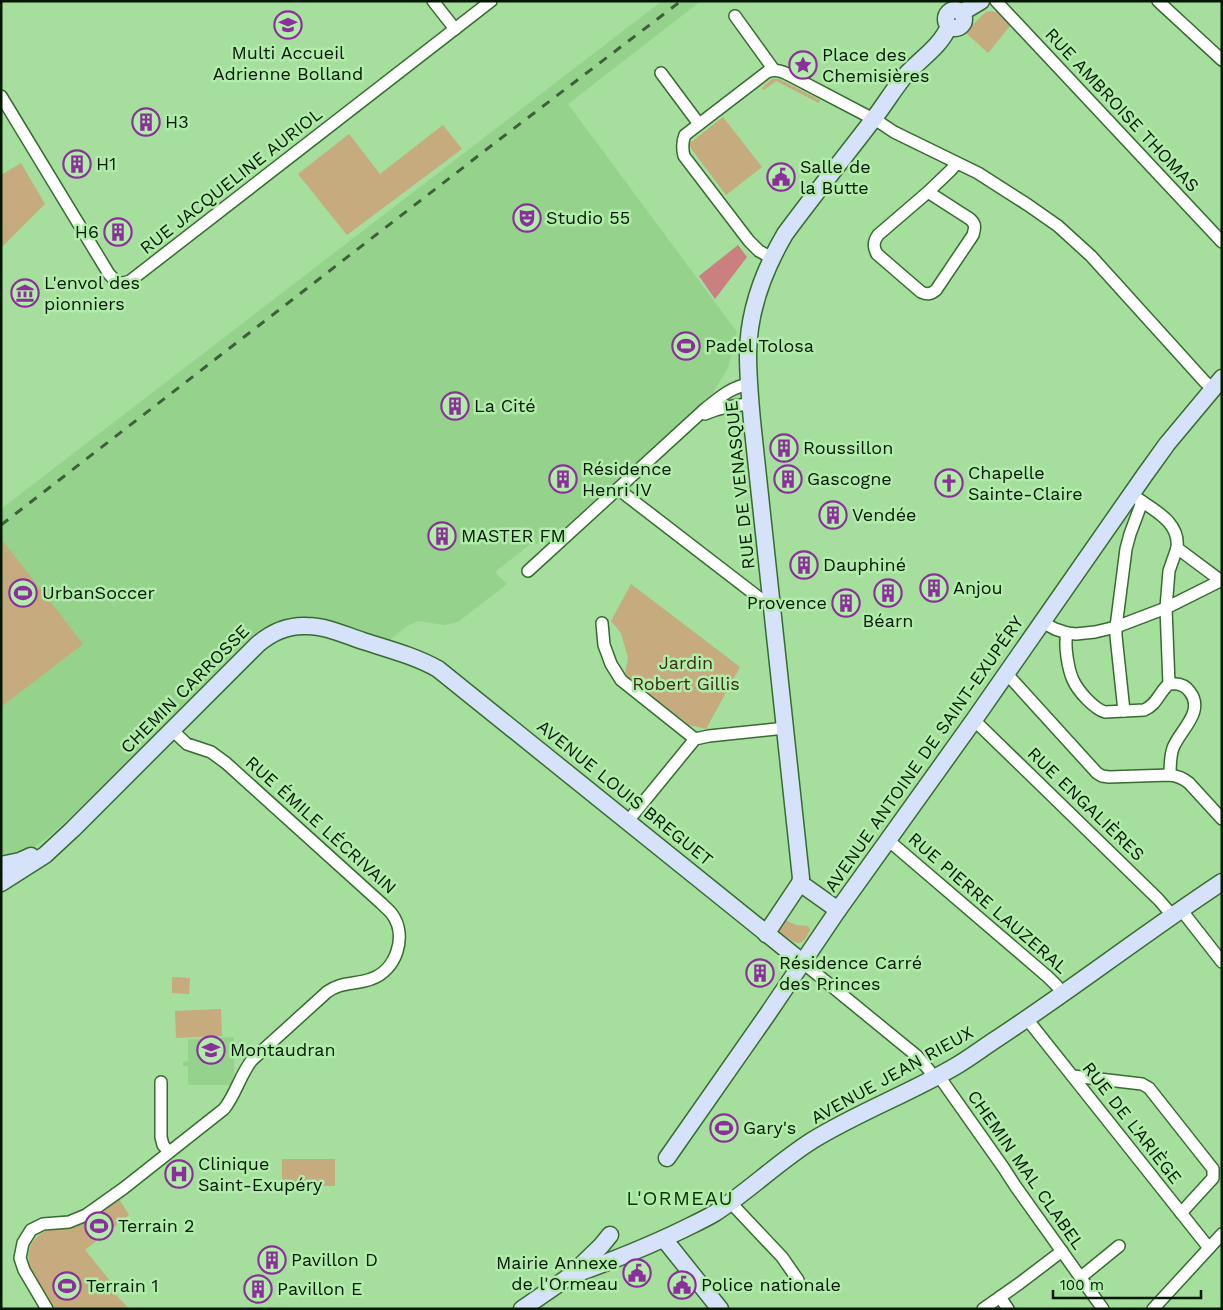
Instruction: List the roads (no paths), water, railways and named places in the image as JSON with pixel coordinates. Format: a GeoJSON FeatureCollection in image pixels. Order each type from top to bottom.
{"type":"FeatureCollection","features":[{"type":"Feature","properties":{"kind":"street"},"geometry":{"type":"LineString","coordinates":[[433,1],[455,29]]}},
{"type":"Feature","properties":{"kind":"street","name":"RUE JACQUELINE AURIOL"},"geometry":{"type":"LineString","coordinates":[[1,96],[109,274],[116,282],[123,284],[130,281],[491,1]]}},
{"type":"Feature","properties":{"kind":"street"},"geometry":{"type":"LineString","coordinates":[[949,13],[981,1]]}},
{"type":"Feature","properties":{"kind":"street","name":"RUE AMBROISE THOMAS"},"geometry":{"type":"LineString","coordinates":[[996,1],[1222,242]]}},
{"type":"Feature","properties":{"kind":"street"},"geometry":{"type":"LineString","coordinates":[[1158,1],[1222,60]]}},
{"type":"Feature","properties":{"kind":"street","name":"RUE DE VENASQUE"},"geometry":{"type":"LineString","coordinates":[[800,882],[801,874],[749,384],[748,354],[752,321],[763,278],[785,234],[869,117],[906,74],[939,43],[946,33],[949,13]]}},
{"type":"Feature","properties":{"kind":"street"},"geometry":{"type":"LineString","coordinates":[[735,16],[774,70]]}},
{"type":"Feature","properties":{"kind":"street"},"geometry":{"type":"LineString","coordinates":[[772,258],[749,241],[684,156],[682,149],[685,135],[767,72],[774,70],[784,72],[894,132],[978,173],[1028,205],[1068,234],[1091,256],[1204,382],[1217,383]]}},
{"type":"Feature","properties":{"kind":"street"},"geometry":{"type":"LineString","coordinates":[[661,73],[700,124]]}},
{"type":"Feature","properties":{"kind":"street"},"geometry":{"type":"LineString","coordinates":[[928,192],[970,219],[974,223],[975,229],[973,235],[932,294],[921,292],[877,254],[873,244],[878,235],[928,192],[957,163]]}},
{"type":"Feature","properties":{"kind":"street","name":"AVENUE ANTOINE DE SAINT-EXUPÉRY"},"geometry":{"type":"LineString","coordinates":[[667,1158],[838,910],[1042,622],[1136,498],[1166,444],[1217,383]]}},
{"type":"Feature","properties":{"kind":"street"},"geometry":{"type":"LineString","coordinates":[[528,570],[710,404],[740,385],[749,384]]}},
{"type":"Feature","properties":{"kind":"street"},"geometry":{"type":"LineString","coordinates":[[690,422],[715,409],[751,404]]}},
{"type":"Feature","properties":{"kind":"street"},"geometry":{"type":"LineString","coordinates":[[618,489],[762,600],[771,600]]}},
{"type":"Feature","properties":{"kind":"street"},"geometry":{"type":"LineString","coordinates":[[1124,711],[1116,627],[1126,549],[1136,498],[1163,515],[1173,528],[1177,538],[1177,548],[1169,571],[1166,608],[1169,684]]}},
{"type":"Feature","properties":{"kind":"street"},"geometry":{"type":"LineString","coordinates":[[1042,622],[1055,630],[1067,633],[1095,632],[1116,627],[1166,608],[1221,580],[1177,548]]}},
{"type":"Feature","properties":{"kind":"street"},"geometry":{"type":"LineString","coordinates":[[602,623],[604,645],[611,664],[621,680],[695,739]]}},
{"type":"Feature","properties":{"kind":"street","name":"CHEMIN CARROSSE"},"geometry":{"type":"LineString","coordinates":[[1,874],[45,855],[258,644],[272,634],[289,628],[308,626],[327,629],[420,660]]}},
{"type":"Feature","properties":{"kind":"street"},"geometry":{"type":"LineString","coordinates":[[1067,633],[1065,640],[1070,674],[1076,686],[1100,711],[1144,710],[1149,708],[1158,699],[1164,688],[1169,684],[1181,684],[1188,689],[1193,696],[1195,709],[1174,746],[1170,775]]}},
{"type":"Feature","properties":{"kind":"street","name":"AVENUE LOUIS BREGUET"},"geometry":{"type":"LineString","coordinates":[[420,660],[448,675],[802,962]]}},
{"type":"Feature","properties":{"kind":"street"},"geometry":{"type":"LineString","coordinates":[[1006,673],[1102,776],[1109,778],[1170,775],[1184,778],[1222,819]]}},
{"type":"Feature","properties":{"kind":"street","name":"RUE ENGALIÈRES"},"geometry":{"type":"LineString","coordinates":[[974,720],[1158,899],[1186,916],[1222,962]]}},
{"type":"Feature","properties":{"kind":"street"},"geometry":{"type":"LineString","coordinates":[[628,821],[695,739],[785,728]]}},
{"type":"Feature","properties":{"kind":"street","name":"RUE ÉMILE LÉCRIVAIN"},"geometry":{"type":"LineString","coordinates":[[47,1309],[21,1264],[20,1253],[23,1243],[32,1230],[43,1224],[69,1222],[86,1215],[130,1183],[224,1109],[252,1060],[327,992],[338,985],[363,982],[377,977],[383,973],[396,954],[399,936],[397,926],[392,915],[381,903],[226,763],[211,752],[187,744],[172,730]]}},
{"type":"Feature","properties":{"kind":"street","name":"RUE PIERRE LAUZERAL"},"geometry":{"type":"LineString","coordinates":[[888,840],[1048,977],[1058,986],[1063,994]]}},
{"type":"Feature","properties":{"kind":"street"},"geometry":{"type":"LineString","coordinates":[[766,934],[800,882],[838,910]]}},
{"type":"Feature","properties":{"kind":"street","name":"AVENUE JEAN RIEUX"},"geometry":{"type":"LineString","coordinates":[[570,1276],[664,1239],[712,1215],[731,1203],[813,1140],[958,1065],[1027,1019],[1222,882]]}},
{"type":"Feature","properties":{"kind":"street","name":"CHEMIN MAL CLABEL"},"geometry":{"type":"LineString","coordinates":[[802,962],[917,1056],[943,1082],[1103,1309]]}},
{"type":"Feature","properties":{"kind":"street","name":"RUE DE L'ARIÈGE"},"geometry":{"type":"LineString","coordinates":[[1027,1019],[1209,1248]]}},
{"type":"Feature","properties":{"kind":"street"},"geometry":{"type":"LineString","coordinates":[[1073,1076],[1142,1084],[1149,1088],[1213,1169],[1212,1178],[1181,1213]]}},
{"type":"Feature","properties":{"kind":"street"},"geometry":{"type":"LineString","coordinates":[[161,1082],[161,1137],[163,1145],[169,1152]]}},
{"type":"Feature","properties":{"kind":"street"},"geometry":{"type":"LineString","coordinates":[[731,1203],[782,1257],[798,1280]]}},
{"type":"Feature","properties":{"kind":"street"},"geometry":{"type":"LineString","coordinates":[[1153,1309],[1222,1234]]}},
{"type":"Feature","properties":{"kind":"street"},"geometry":{"type":"LineString","coordinates":[[664,1239],[720,1309]]}},
{"type":"Feature","properties":{"kind":"street"},"geometry":{"type":"LineString","coordinates":[[522,1309],[570,1276],[606,1240],[615,1254],[623,1255]]}},
{"type":"Feature","properties":{"kind":"street"},"geometry":{"type":"LineString","coordinates":[[1081,1277],[1119,1246]]}},
{"type":"Feature","properties":{"kind":"street"},"geometry":{"type":"LineString","coordinates":[[983,1309],[1062,1251]]}},
{"type":"Feature","properties":{"kind":"street"},"geometry":{"type":"LineString","coordinates":[[1000,1297],[1008,1309]]}},
{"type":"Feature","properties":{"kind":"railway"},"geometry":{"type":"LineString","coordinates":[[1,525],[681,1]]}},
{"type":"Feature","properties":{"kind":"place","name":"Multi Accueil Adrienne Bolland"},"geometry":{"type":"Point","coordinates":[288,25]}},
{"type":"Feature","properties":{"kind":"place","name":"Place des Chemisières"},"geometry":{"type":"Point","coordinates":[803,65]}},
{"type":"Feature","properties":{"kind":"place","name":"H3"},"geometry":{"type":"Point","coordinates":[146,122]}},
{"type":"Feature","properties":{"kind":"place","name":"H1"},"geometry":{"type":"Point","coordinates":[77,164]}},
{"type":"Feature","properties":{"kind":"place","name":"Salle de la Butte"},"geometry":{"type":"Point","coordinates":[781,177]}},
{"type":"Feature","properties":{"kind":"place","name":"Studio 55"},"geometry":{"type":"Point","coordinates":[527,218]}},
{"type":"Feature","properties":{"kind":"place","name":"H6"},"geometry":{"type":"Point","coordinates":[118,232]}},
{"type":"Feature","properties":{"kind":"place","name":"L'envol des pionniers"},"geometry":{"type":"Point","coordinates":[25,293]}},
{"type":"Feature","properties":{"kind":"place","name":"Padel Tolosa"},"geometry":{"type":"Point","coordinates":[686,346]}},
{"type":"Feature","properties":{"kind":"place","name":"La Cité"},"geometry":{"type":"Point","coordinates":[455,406]}},
{"type":"Feature","properties":{"kind":"place","name":"Roussillon"},"geometry":{"type":"Point","coordinates":[784,448]}},
{"type":"Feature","properties":{"kind":"place","name":"Résidence Henri IV"},"geometry":{"type":"Point","coordinates":[563,479]}},
{"type":"Feature","properties":{"kind":"place","name":"Gascogne"},"geometry":{"type":"Point","coordinates":[788,479]}},
{"type":"Feature","properties":{"kind":"place","name":"Chapelle Sainte-Claire"},"geometry":{"type":"Point","coordinates":[949,483]}},
{"type":"Feature","properties":{"kind":"place","name":"Vendée"},"geometry":{"type":"Point","coordinates":[833,515]}},
{"type":"Feature","properties":{"kind":"place","name":"MASTER FM"},"geometry":{"type":"Point","coordinates":[442,536]}},
{"type":"Feature","properties":{"kind":"place","name":"Dauphiné"},"geometry":{"type":"Point","coordinates":[804,565]}},
{"type":"Feature","properties":{"kind":"place","name":"Anjou"},"geometry":{"type":"Point","coordinates":[934,588]}},
{"type":"Feature","properties":{"kind":"place","name":"UrbanSoccer"},"geometry":{"type":"Point","coordinates":[23,593]}},
{"type":"Feature","properties":{"kind":"place","name":"Béarn"},"geometry":{"type":"Point","coordinates":[888,593]}},
{"type":"Feature","properties":{"kind":"place","name":"Provence"},"geometry":{"type":"Point","coordinates":[846,603]}},
{"type":"Feature","properties":{"kind":"place","name":"Résidence Carré des Princes"},"geometry":{"type":"Point","coordinates":[760,973]}},
{"type":"Feature","properties":{"kind":"place","name":"Montaudran"},"geometry":{"type":"Point","coordinates":[211,1050]}},
{"type":"Feature","properties":{"kind":"place","name":"Gary's"},"geometry":{"type":"Point","coordinates":[724,1128]}},
{"type":"Feature","properties":{"kind":"place","name":"Clinique Saint-Exupéry"},"geometry":{"type":"Point","coordinates":[179,1174]}},
{"type":"Feature","properties":{"kind":"place","name":"Terrain 2"},"geometry":{"type":"Point","coordinates":[99,1226]}},
{"type":"Feature","properties":{"kind":"place","name":"Pavillon D"},"geometry":{"type":"Point","coordinates":[272,1260]}},
{"type":"Feature","properties":{"kind":"place","name":"Mairie Annexe de l'Ormeau"},"geometry":{"type":"Point","coordinates":[637,1273]}},
{"type":"Feature","properties":{"kind":"place","name":"Police nationale"},"geometry":{"type":"Point","coordinates":[682,1285]}},
{"type":"Feature","properties":{"kind":"place","name":"Terrain 1"},"geometry":{"type":"Point","coordinates":[67,1286]}},
{"type":"Feature","properties":{"kind":"place","name":"Pavillon E"},"geometry":{"type":"Point","coordinates":[258,1289]}},
{"type":"Feature","properties":{"kind":"district","name":"L'ORMEAU"},"geometry":{"type":"Point","coordinates":[680,1198]}},
{"type":"Feature","properties":{"kind":"park label","name":"Jardin Robert Gillis"},"geometry":{"type":"Point","coordinates":[686,673]}}]}
